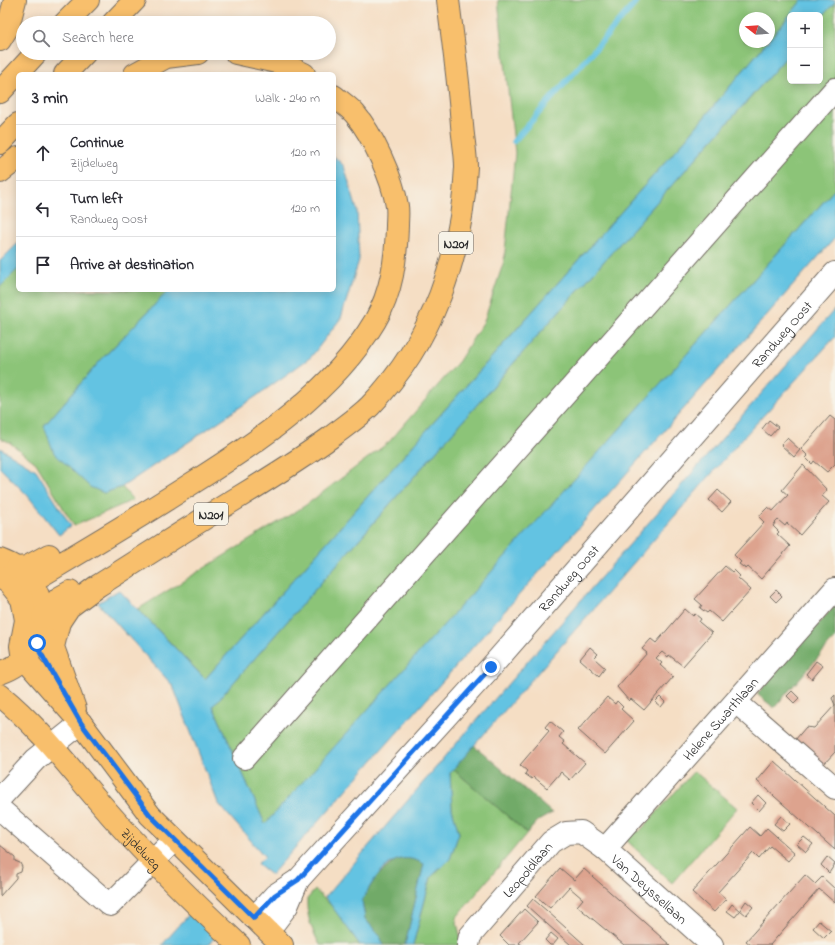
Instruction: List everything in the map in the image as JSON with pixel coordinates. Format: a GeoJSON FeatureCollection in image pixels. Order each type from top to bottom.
{"type":"FeatureCollection","features":[{"type":"Feature","properties":{"kind":"main road"},"geometry":{"type":"LineString","coordinates":[[0,40],[8,27],[15,0]]}},
{"type":"Feature","properties":{"kind":"main road"},"geometry":{"type":"LineString","coordinates":[[72,16],[88,0]]}},
{"type":"Feature","properties":{"kind":"main road"},"geometry":{"type":"LineString","coordinates":[[120,16],[136,0]]}},
{"type":"Feature","properties":{"kind":"main road","name":"N201"},"geometry":{"type":"LineString","coordinates":[[51,619],[96,586],[284,470],[349,424],[370,406],[391,381],[416,345],[439,302],[455,252],[462,208],[466,165],[460,98],[448,0]]}},
{"type":"Feature","properties":{"kind":"main road"},"geometry":{"type":"LineString","coordinates":[[18,72],[30,60]]}},
{"type":"Feature","properties":{"kind":"main road"},"geometry":{"type":"LineString","coordinates":[[67,72],[78,60]]}},
{"type":"Feature","properties":{"kind":"main road"},"geometry":{"type":"LineString","coordinates":[[139,72],[161,60]]}},
{"type":"Feature","properties":{"kind":"main road"},"geometry":{"type":"LineString","coordinates":[[268,60],[281,63],[300,72]]}},
{"type":"Feature","properties":{"kind":"main road"},"geometry":{"type":"LineString","coordinates":[[0,92],[16,75]]}},
{"type":"Feature","properties":{"kind":"main road","name":"N201"},"geometry":{"type":"LineString","coordinates":[[14,582],[37,578],[149,511],[217,467],[287,417],[336,373],[358,346],[376,320],[389,289],[396,255],[397,206],[382,156],[355,114],[336,98]]}},
{"type":"Feature","properties":{"kind":"main road"},"geometry":{"type":"LineString","coordinates":[[0,143],[16,126]]}},
{"type":"Feature","properties":{"kind":"main road"},"geometry":{"type":"LineString","coordinates":[[0,172],[16,160]]}},
{"type":"Feature","properties":{"kind":"main road"},"geometry":{"type":"LineString","coordinates":[[0,673],[10,669],[31,651],[42,626],[51,619],[14,582]]}},
{"type":"Feature","properties":{"kind":"main road"},"geometry":{"type":"LineString","coordinates":[[14,582],[26,620],[21,646],[31,651]]}},
{"type":"Feature","properties":{"kind":"main road","name":"Zijdelweg"},"geometry":{"type":"LineString","coordinates":[[51,619],[53,647],[81,723]]}},
{"type":"Feature","properties":{"kind":"main road","name":"Zijdelweg"},"geometry":{"type":"LineString","coordinates":[[31,651],[81,723],[150,815],[262,926]]}},
{"type":"Feature","properties":{"kind":"main road","name":"Zijdelweg"},"geometry":{"type":"LineString","coordinates":[[0,678],[15,689],[52,746]]}},
{"type":"Feature","properties":{"kind":"main road","name":"Zijdelweg"},"geometry":{"type":"LineString","coordinates":[[0,695],[52,746],[114,820],[231,938]]}},
{"type":"Feature","properties":{"kind":"street"},"geometry":{"type":"LineString","coordinates":[[244,758],[835,89]]}},
{"type":"Feature","properties":{"kind":"street","name":"Randweg Oost"},"geometry":{"type":"LineString","coordinates":[[262,926],[287,906],[298,880],[491,667],[835,272]]}},
{"type":"Feature","properties":{"kind":"street","name":"Helene Swarthlaan"},"geometry":{"type":"LineString","coordinates":[[605,849],[835,589]]}},
{"type":"Feature","properties":{"kind":"street"},"geometry":{"type":"LineString","coordinates":[[736,702],[835,788]]}},
{"type":"Feature","properties":{"kind":"street"},"geometry":{"type":"LineString","coordinates":[[0,798],[36,759],[81,723]]}},
{"type":"Feature","properties":{"kind":"street"},"geometry":{"type":"LineString","coordinates":[[0,809],[110,905],[174,840]]}},
{"type":"Feature","properties":{"kind":"street","name":"Leopoldlaan"},"geometry":{"type":"LineString","coordinates":[[468,945],[470,936],[551,842],[566,833],[581,832],[605,849]]}},
{"type":"Feature","properties":{"kind":"street","name":"Van Deyssellaan"},"geometry":{"type":"LineString","coordinates":[[605,849],[712,945]]}},
{"type":"Feature","properties":{"kind":"green space"},"geometry":{"type":"Polygon","coordinates":[[[498,0],[802,0],[792,12],[787,12],[787,18],[775,33],[775,12],[739,12],[739,48],[762,48],[686,139],[205,679],[138,609],[306,505],[389,442],[459,361],[484,321],[504,261],[515,153],[498,0]]]}},
{"type":"Feature","properties":{"kind":"green space"},"geometry":{"type":"Polygon","coordinates":[[[835,2],[835,189],[265,825],[213,706],[546,326],[787,56],[787,84],[823,84],[823,16],[835,2]]]}},
{"type":"Feature","properties":{"kind":"green space"},"geometry":{"type":"Polygon","coordinates":[[[16,271],[16,292],[167,292],[100,361],[44,426],[104,493],[122,487],[133,500],[74,526],[36,463],[9,442],[0,438],[0,287],[16,271]]]}},
{"type":"Feature","properties":{"kind":"green space"},"geometry":{"type":"Polygon","coordinates":[[[835,605],[835,638],[774,708],[757,694],[835,605]]]}},
{"type":"Feature","properties":{"kind":"green space"},"geometry":{"type":"Polygon","coordinates":[[[474,745],[552,813],[538,821],[527,833],[453,769],[474,745]]]}},
{"type":"Feature","properties":{"kind":"green space"},"geometry":{"type":"Polygon","coordinates":[[[453,769],[527,833],[456,918],[462,945],[413,945],[431,877],[450,859],[459,833],[452,809],[450,773],[453,769]]]}},
{"type":"Feature","properties":{"kind":"green space"},"geometry":{"type":"Polygon","coordinates":[[[694,771],[737,808],[672,883],[624,838],[634,828],[639,832],[694,771]]]}},
{"type":"Feature","properties":{"kind":"green space"},"geometry":{"type":"Polygon","coordinates":[[[413,858],[424,864],[405,945],[384,945],[379,935],[365,919],[362,900],[376,877],[397,859],[413,858]]]}},
{"type":"Feature","properties":{"kind":"green space"},"geometry":{"type":"Polygon","coordinates":[[[315,890],[333,907],[360,945],[320,945],[312,928],[307,911],[307,899],[315,890]]]}},
{"type":"Feature","properties":{"kind":"water"},"geometry":{"type":"Polygon","coordinates":[[[802,0],[835,0],[835,2],[823,16],[823,12],[792,12],[802,0]]]}},
{"type":"Feature","properties":{"kind":"water"},"geometry":{"type":"Polygon","coordinates":[[[787,18],[787,56],[546,326],[213,706],[265,824],[835,189],[835,238],[271,875],[257,864],[265,857],[218,803],[173,686],[98,603],[119,590],[205,679],[686,139],[762,48],[775,48],[775,33],[787,18]]]}},
{"type":"Feature","properties":{"kind":"water"},"geometry":{"type":"Polygon","coordinates":[[[336,158],[344,166],[357,210],[359,260],[341,318],[311,357],[258,395],[122,487],[104,493],[90,487],[54,453],[44,426],[100,361],[167,292],[336,292],[336,158]]]}},
{"type":"Feature","properties":{"kind":"water"},"geometry":{"type":"Polygon","coordinates":[[[16,245],[16,271],[0,287],[0,261],[16,245]]]}},
{"type":"Feature","properties":{"kind":"water"},"geometry":{"type":"Polygon","coordinates":[[[835,309],[835,337],[742,439],[450,773],[452,809],[459,833],[450,859],[431,877],[413,945],[405,945],[424,864],[413,859],[403,859],[394,861],[386,866],[373,882],[362,901],[365,919],[379,935],[384,945],[360,945],[325,897],[480,716],[835,309]]]}},
{"type":"Feature","properties":{"kind":"water"},"geometry":{"type":"Polygon","coordinates":[[[0,448],[36,470],[71,526],[59,535],[28,496],[0,468],[0,448]]]}},
{"type":"Feature","properties":{"kind":"water"},"geometry":{"type":"Polygon","coordinates":[[[191,912],[217,935],[208,945],[162,945],[191,912]]]}},
{"type":"Feature","properties":{"kind":"building"},"geometry":{"type":"Polygon","coordinates":[[[830,416],[835,420],[835,464],[827,472],[814,461],[812,464],[806,458],[808,456],[801,449],[830,416]]]}},
{"type":"Feature","properties":{"kind":"building"},"geometry":{"type":"Polygon","coordinates":[[[769,420],[778,427],[770,436],[762,429],[769,420]]]}},
{"type":"Feature","properties":{"kind":"building"},"geometry":{"type":"Polygon","coordinates":[[[787,438],[800,450],[794,457],[781,445],[787,438]]]}},
{"type":"Feature","properties":{"kind":"building"},"geometry":{"type":"Polygon","coordinates":[[[803,465],[827,490],[822,496],[829,502],[800,535],[787,523],[785,526],[778,520],[775,523],[773,526],[779,532],[777,534],[790,546],[761,579],[748,567],[746,569],[739,564],[741,562],[734,555],[764,522],[759,517],[763,512],[768,507],[773,511],[788,495],[782,490],[803,465]]]}},
{"type":"Feature","properties":{"kind":"building"},"geometry":{"type":"Polygon","coordinates":[[[718,490],[731,502],[722,512],[709,500],[718,490]]]}},
{"type":"Feature","properties":{"kind":"building"},"geometry":{"type":"Polygon","coordinates":[[[725,566],[732,572],[734,570],[740,576],[738,578],[751,590],[722,622],[709,611],[707,613],[700,608],[702,605],[695,599],[725,566]]]}},
{"type":"Feature","properties":{"kind":"building"},"geometry":{"type":"Polygon","coordinates":[[[776,590],[782,596],[776,602],[770,596],[776,590]]]}},
{"type":"Feature","properties":{"kind":"building"},"geometry":{"type":"Polygon","coordinates":[[[685,609],[693,616],[695,614],[701,619],[699,622],[712,633],[683,666],[669,655],[668,657],[662,652],[656,658],[662,663],[660,665],[673,677],[644,710],[631,699],[629,701],[617,687],[647,653],[642,649],[651,639],[656,643],[685,609]]]}},
{"type":"Feature","properties":{"kind":"building"},"geometry":{"type":"Polygon","coordinates":[[[590,647],[598,654],[594,658],[605,668],[599,676],[580,659],[590,647]]]}},
{"type":"Feature","properties":{"kind":"building"},"geometry":{"type":"Polygon","coordinates":[[[816,661],[823,666],[812,679],[806,674],[816,661]]]}},
{"type":"Feature","properties":{"kind":"building"},"geometry":{"type":"Polygon","coordinates":[[[792,691],[799,698],[794,703],[787,696],[792,691]]]}},
{"type":"Feature","properties":{"kind":"building"},"geometry":{"type":"Polygon","coordinates":[[[835,695],[835,705],[832,698],[835,695]]]}},
{"type":"Feature","properties":{"kind":"building"},"geometry":{"type":"Polygon","coordinates":[[[607,697],[615,704],[617,701],[623,707],[621,709],[634,721],[605,754],[578,730],[607,697]]]}},
{"type":"Feature","properties":{"kind":"building"},"geometry":{"type":"Polygon","coordinates":[[[660,697],[665,702],[661,707],[655,702],[660,697]]]}},
{"type":"Feature","properties":{"kind":"building"},"geometry":{"type":"Polygon","coordinates":[[[835,705],[835,752],[823,765],[795,740],[806,727],[814,728],[835,705]]]}},
{"type":"Feature","properties":{"kind":"building"},"geometry":{"type":"Polygon","coordinates":[[[550,721],[563,732],[559,737],[565,742],[563,744],[585,763],[570,780],[561,772],[547,788],[534,777],[532,779],[525,774],[527,771],[520,765],[549,731],[545,727],[550,721]]]}},
{"type":"Feature","properties":{"kind":"building"},"geometry":{"type":"Polygon","coordinates":[[[774,761],[835,816],[835,850],[757,781],[774,761]]]}},
{"type":"Feature","properties":{"kind":"building"},"geometry":{"type":"Polygon","coordinates":[[[758,795],[766,803],[759,811],[751,803],[758,795]]]}},
{"type":"Feature","properties":{"kind":"building"},"geometry":{"type":"Polygon","coordinates":[[[781,816],[790,824],[783,831],[774,824],[781,816]]]}},
{"type":"Feature","properties":{"kind":"building"},"geometry":{"type":"Polygon","coordinates":[[[750,827],[760,836],[767,828],[795,853],[788,861],[770,846],[759,859],[753,853],[718,892],[726,899],[714,912],[692,892],[750,827]]]}},
{"type":"Feature","properties":{"kind":"building"},"geometry":{"type":"Polygon","coordinates":[[[804,837],[813,844],[806,852],[797,844],[804,837]]]}},
{"type":"Feature","properties":{"kind":"building"},"geometry":{"type":"Polygon","coordinates":[[[0,845],[15,857],[15,861],[20,863],[22,867],[21,872],[16,874],[16,878],[0,896],[0,845]]]}},
{"type":"Feature","properties":{"kind":"building"},"geometry":{"type":"Polygon","coordinates":[[[827,857],[835,864],[829,873],[821,865],[827,857]]]}},
{"type":"Feature","properties":{"kind":"building"},"geometry":{"type":"Polygon","coordinates":[[[560,868],[574,880],[584,869],[670,945],[624,945],[577,906],[583,899],[569,887],[550,908],[536,896],[560,868]]]}},
{"type":"Feature","properties":{"kind":"building"},"geometry":{"type":"Polygon","coordinates":[[[805,875],[815,884],[822,877],[835,889],[835,903],[819,889],[770,945],[751,945],[746,941],[805,875]]]}},
{"type":"Feature","properties":{"kind":"building"},"geometry":{"type":"Polygon","coordinates":[[[533,899],[585,945],[571,945],[547,924],[527,906],[533,899]]]}},
{"type":"Feature","properties":{"kind":"building"},"geometry":{"type":"Polygon","coordinates":[[[746,901],[753,907],[746,915],[740,910],[746,901]]]}},
{"type":"Feature","properties":{"kind":"building"},"geometry":{"type":"Polygon","coordinates":[[[732,904],[740,911],[735,917],[727,911],[732,904]]]}},
{"type":"Feature","properties":{"kind":"building"},"geometry":{"type":"Polygon","coordinates":[[[524,909],[538,922],[519,943],[522,945],[509,945],[500,936],[524,909]]]}},
{"type":"Feature","properties":{"kind":"building"},"geometry":{"type":"Polygon","coordinates":[[[819,921],[831,931],[824,938],[813,928],[819,921]]]}},
{"type":"Feature","properties":{"kind":"building"},"geometry":{"type":"Polygon","coordinates":[[[551,933],[558,939],[553,945],[550,945],[545,940],[551,933]]]}},
{"type":"Feature","properties":{"kind":"waterway"},"geometry":{"type":"LineString","coordinates":[[514,141],[638,0]]}},
{"type":"Feature","properties":{"kind":"route"},"geometry":{"type":"LineString","coordinates":[[37,643],[40,652],[81,723],[150,815],[254,918],[275,895],[298,880],[491,667]]}}]}
